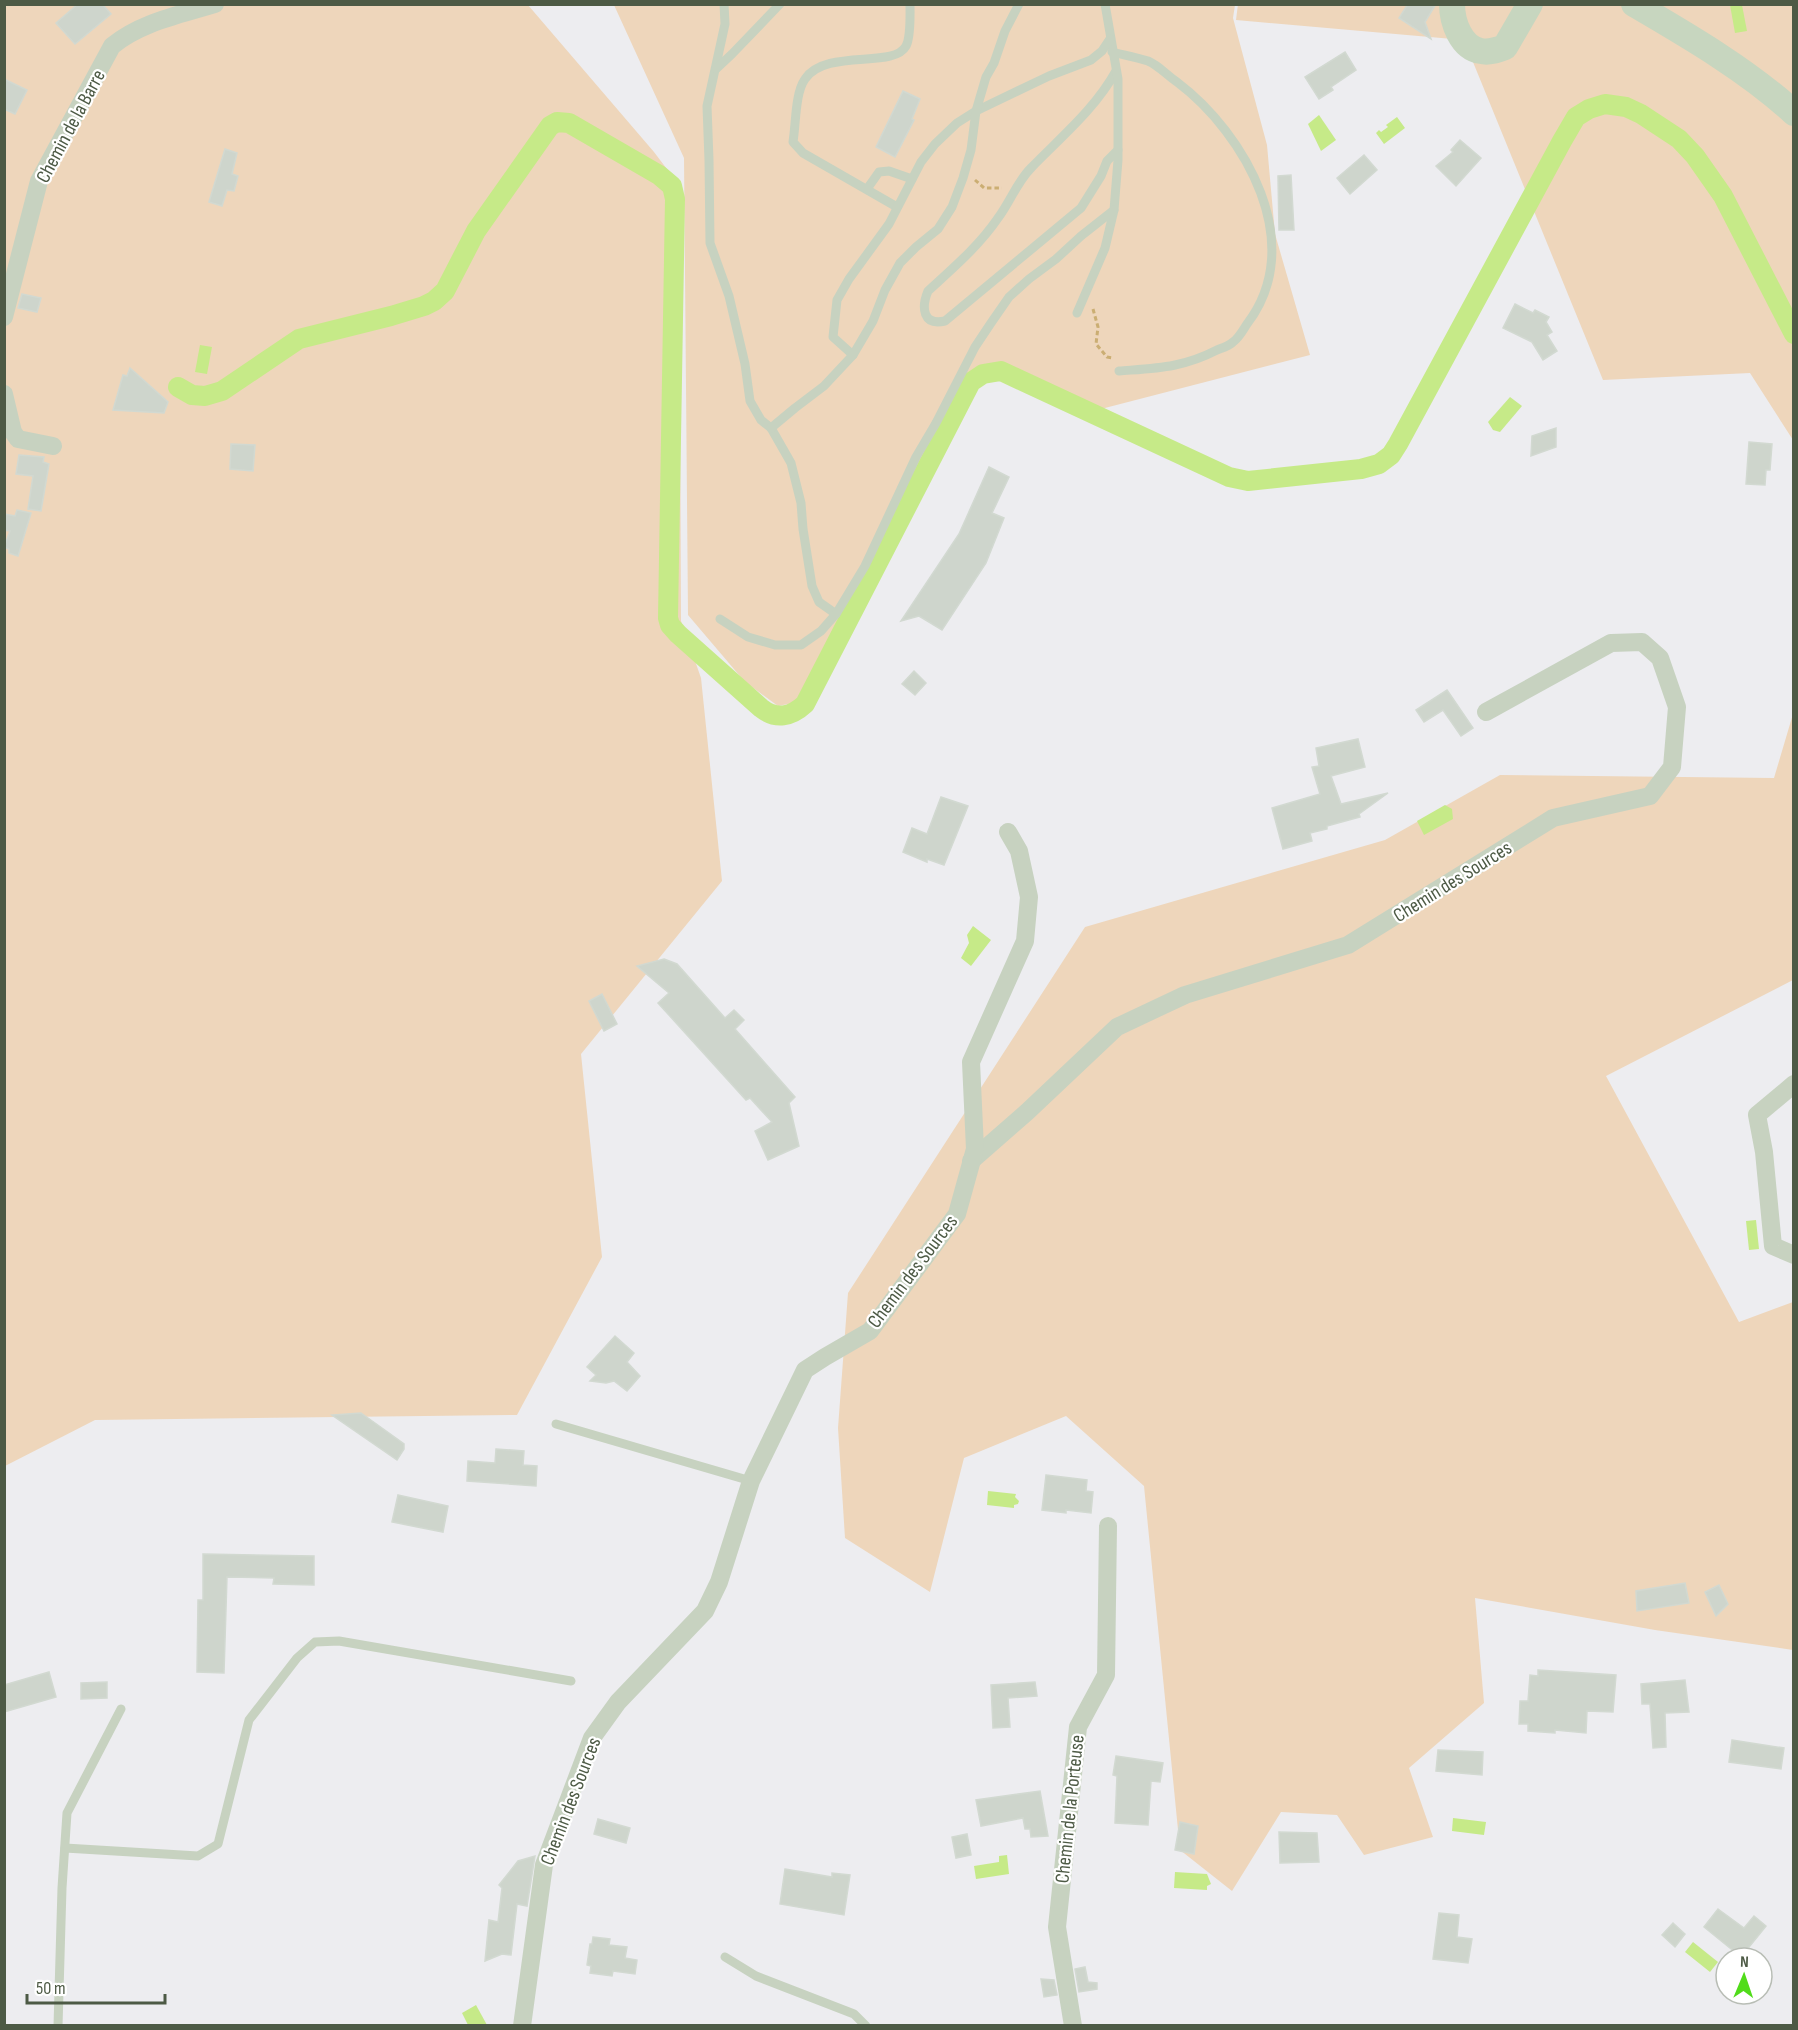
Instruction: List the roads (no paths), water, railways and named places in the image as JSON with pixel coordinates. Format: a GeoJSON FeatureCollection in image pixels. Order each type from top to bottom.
{"type":"FeatureCollection","features":[{"type":"Feature","properties":{"kind":"street","name":"Chemin de la Barre"},"geometry":{"type":"LineString","coordinates":[[4,317],[39,181],[112,46],[127,33],[215,4]]}},
{"type":"Feature","properties":{"kind":"street"},"geometry":{"type":"LineString","coordinates":[[1452,4],[1452,14],[1459,34],[1468,45],[1480,51],[1493,51],[1505,47],[1530,4]]}},
{"type":"Feature","properties":{"kind":"street"},"geometry":{"type":"LineString","coordinates":[[1634,4],[1748,75],[1794,113]]}},
{"type":"Feature","properties":{"kind":"street"},"geometry":{"type":"LineString","coordinates":[[4,394],[13,432],[18,440],[53,446]]}},
{"type":"Feature","properties":{"kind":"street","name":"Chemin des Sources"},"geometry":{"type":"LineString","coordinates":[[971,1161],[1117,1027],[1185,996],[1348,945],[1553,818],[1650,796],[1672,767],[1677,707],[1660,658],[1642,642],[1611,643],[1486,712]]}},
{"type":"Feature","properties":{"kind":"street","name":"Chemin des Sources"},"geometry":{"type":"LineString","coordinates":[[522,2025],[544,1865],[592,1738],[618,1702],[705,1611],[719,1582],[751,1481],[806,1370],[870,1331],[957,1214],[975,1149],[971,1062],[1025,941],[1029,897],[1019,851],[1008,832]]}},
{"type":"Feature","properties":{"kind":"street"},"geometry":{"type":"LineString","coordinates":[[1794,1084],[1757,1115],[1764,1152],[1773,1246],[1794,1255]]}},
{"type":"Feature","properties":{"kind":"street","name":"Chemin de la Porteuse"},"geometry":{"type":"LineString","coordinates":[[1073,2025],[1057,1927],[1078,1727],[1106,1675],[1108,1526]]}},
{"type":"Feature","properties":{"kind":"lane"},"geometry":{"type":"LineString","coordinates":[[724,4],[725,24],[706,106],[710,243],[729,296],[745,364],[750,401],[760,420],[771,428],[791,463],[801,503],[812,586],[819,602],[836,614]]}},
{"type":"Feature","properties":{"kind":"lane"},"geometry":{"type":"LineString","coordinates":[[716,69],[780,4]]}},
{"type":"Feature","properties":{"kind":"lane"},"geometry":{"type":"LineString","coordinates":[[897,207],[803,153],[793,142],[801,88],[807,76],[818,67],[831,63],[886,57],[900,52],[907,45],[910,4]]}},
{"type":"Feature","properties":{"kind":"lane"},"geometry":{"type":"LineString","coordinates":[[771,428],[824,386],[853,356],[873,321],[885,290],[900,263],[938,229],[952,207],[971,150],[975,111],[986,77],[1019,4]]}},
{"type":"Feature","properties":{"kind":"lane"},"geometry":{"type":"LineString","coordinates":[[1077,313],[1105,248],[1114,210],[1118,150],[1118,79],[1105,4]]}},
{"type":"Feature","properties":{"kind":"lane"},"geometry":{"type":"LineString","coordinates":[[853,356],[833,337],[837,300],[849,279],[889,224],[921,162],[935,144],[957,123],[975,111],[1049,76],[1091,60],[1102,51],[1110,39]]}},
{"type":"Feature","properties":{"kind":"lane"},"geometry":{"type":"LineString","coordinates":[[1112,52],[1150,62],[1187,90],[1227,131],[1244,156],[1256,183],[1271,234],[1273,254],[1265,297],[1233,342],[1205,356],[1171,367],[1119,371]]}},
{"type":"Feature","properties":{"kind":"lane"},"geometry":{"type":"LineString","coordinates":[[1116,71],[1095,101],[1031,168],[981,240],[928,291],[924,300],[924,310],[928,319],[936,323],[945,321],[1081,208],[1101,176],[1107,161],[1118,150]]}},
{"type":"Feature","properties":{"kind":"lane"},"geometry":{"type":"LineString","coordinates":[[867,189],[879,172],[889,171],[912,179]]}},
{"type":"Feature","properties":{"kind":"lane"},"geometry":{"type":"LineString","coordinates":[[720,619],[747,637],[775,645],[801,645],[821,631],[836,614],[865,566],[916,457],[962,370],[991,323],[1010,297],[1029,279],[1056,260],[1081,236],[1114,210]]}},
{"type":"Feature","properties":{"kind":"lane"},"geometry":{"type":"LineString","coordinates":[[556,1424],[751,1481]]}},
{"type":"Feature","properties":{"kind":"lane"},"geometry":{"type":"LineString","coordinates":[[65,1848],[198,1856],[218,1844],[249,1720],[297,1658],[315,1642],[339,1641],[571,1681]]}},
{"type":"Feature","properties":{"kind":"lane"},"geometry":{"type":"LineString","coordinates":[[58,2025],[67,1813],[121,1709]]}},
{"type":"Feature","properties":{"kind":"lane"},"geometry":{"type":"LineString","coordinates":[[725,1957],[756,1976],[854,2014],[866,2025]]}},
{"type":"Feature","properties":{"kind":"waterway"},"geometry":{"type":"LineString","coordinates":[[178,387],[192,395],[205,396],[222,391],[299,339],[391,316],[434,301],[445,291],[476,231],[550,126],[557,122],[569,123],[659,175],[672,186],[675,199],[668,618],[670,625],[761,708],[772,714],[783,715],[794,712],[805,704],[971,382],[983,374],[1001,371],[1229,477],[1248,481],[1361,469],[1379,464],[1391,455],[1562,141],[1576,117],[1589,109],[1605,104],[1626,107],[1679,139],[1695,156],[1723,196],[1794,334]]}}]}
